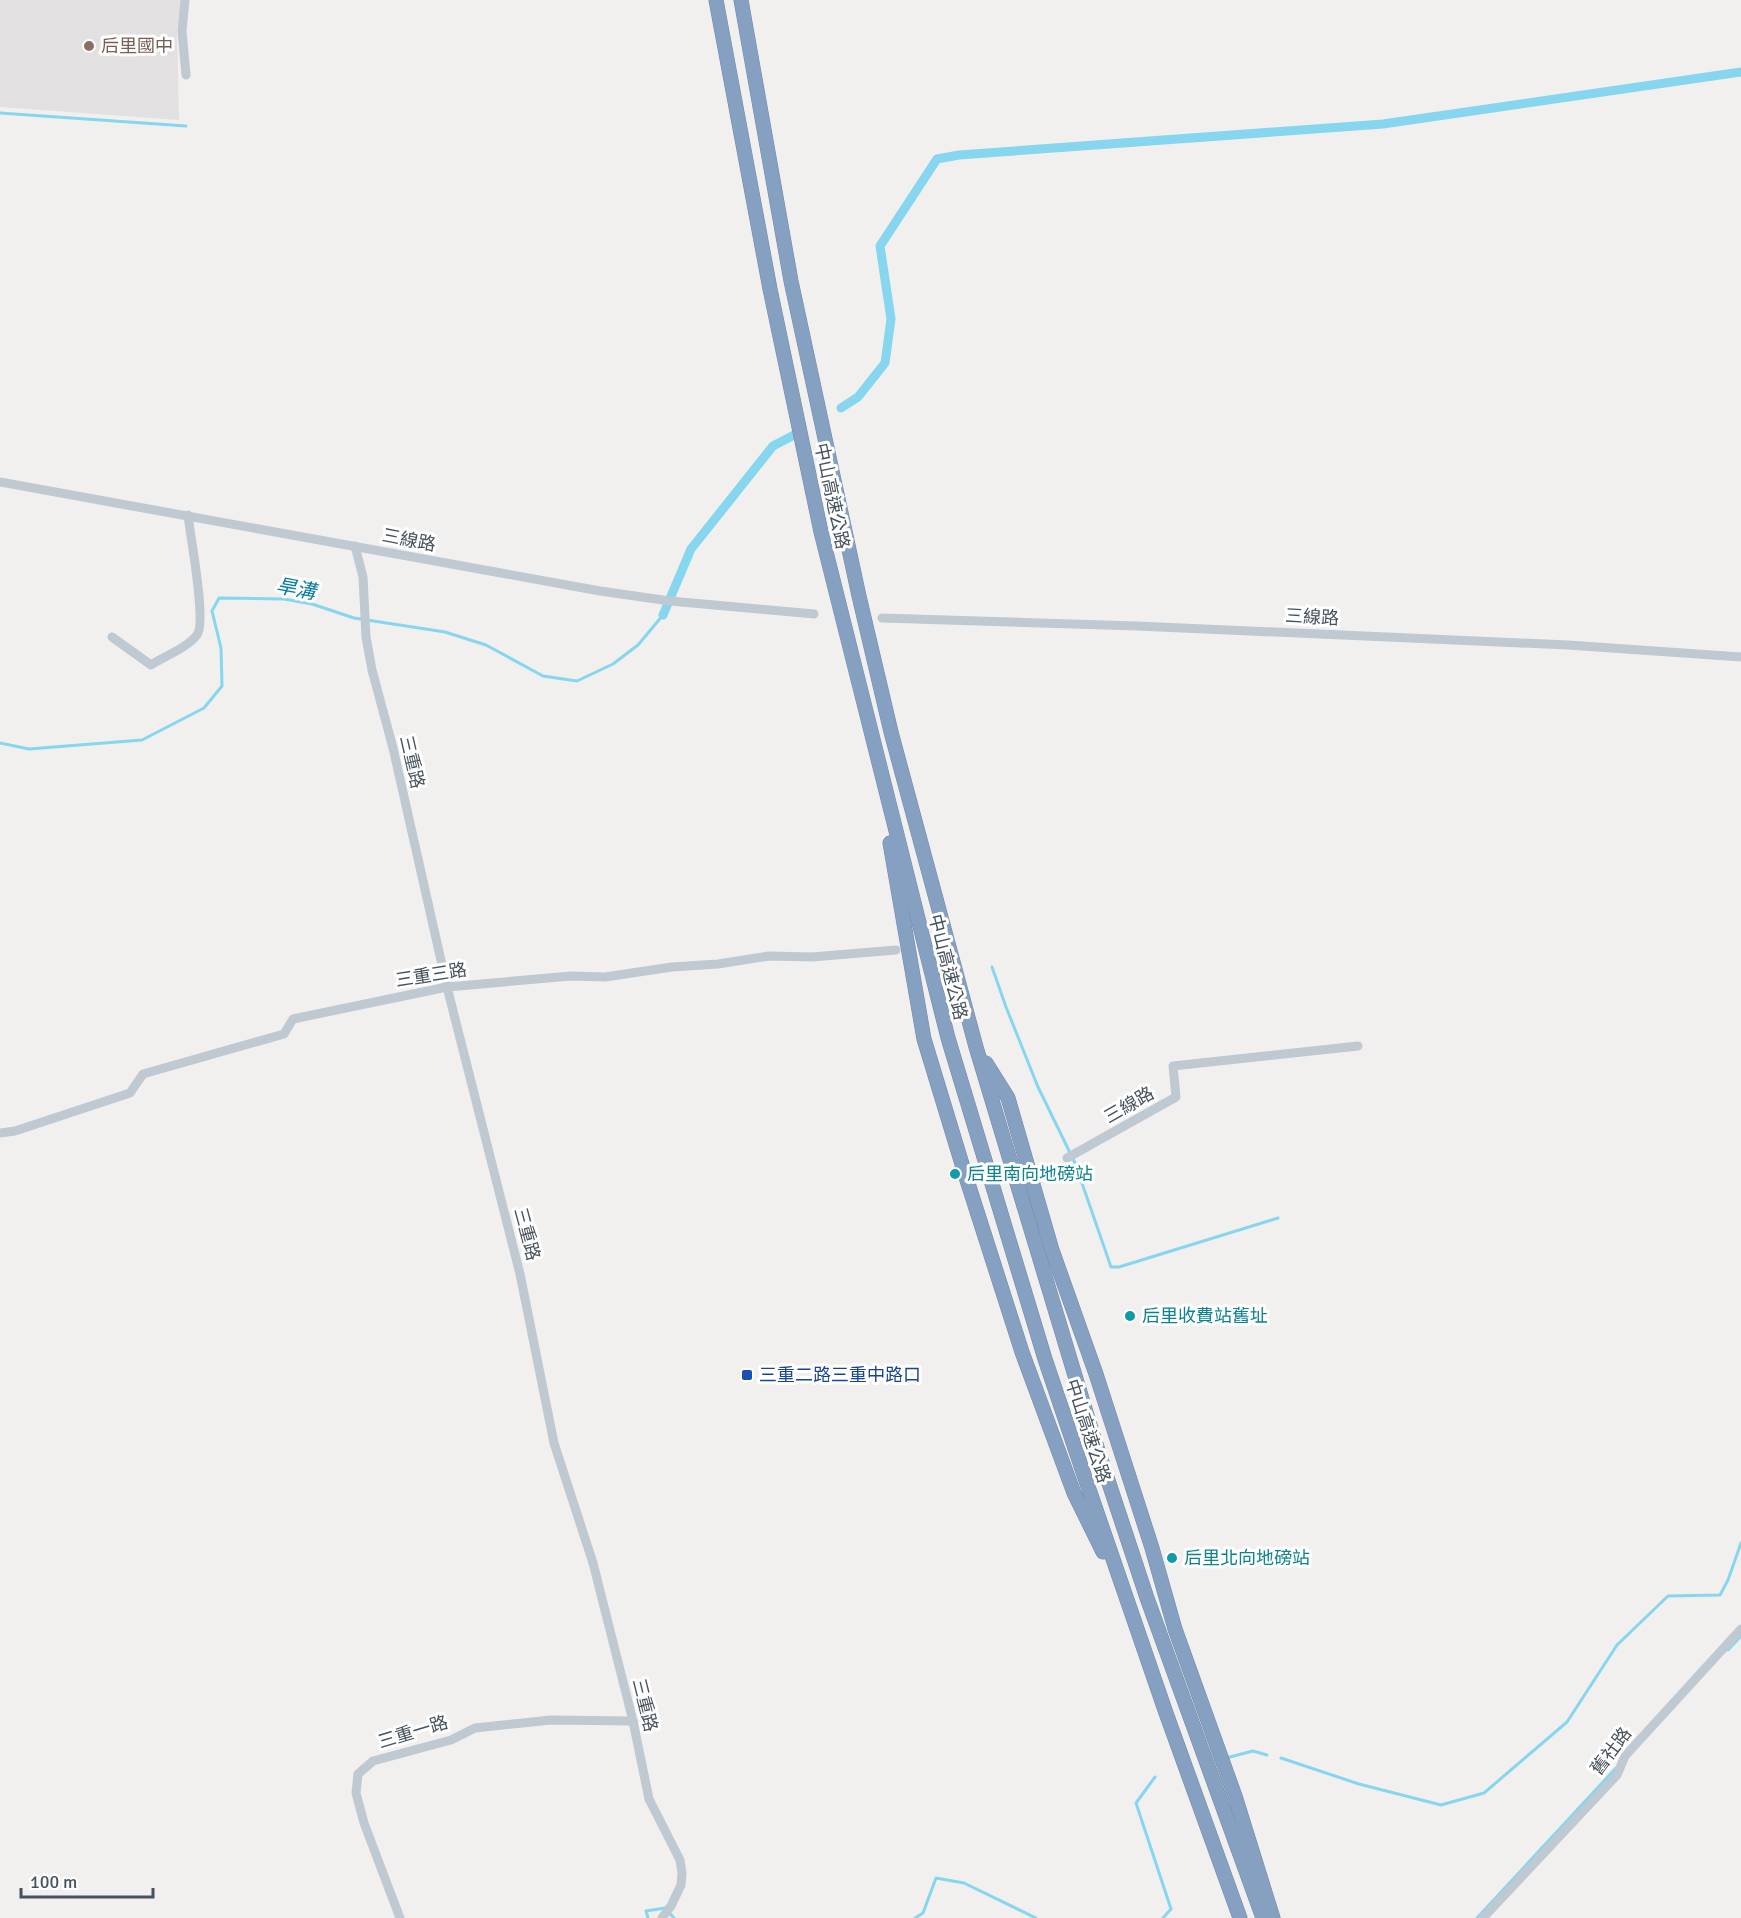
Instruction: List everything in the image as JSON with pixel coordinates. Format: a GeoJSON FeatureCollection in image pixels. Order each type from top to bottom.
{"type":"FeatureCollection","features":[{"type":"Feature","properties":{"kind":"highway","name":"中山高速公路"},"geometry":{"type":"LineString","coordinates":[[716,0],[770,289],[821,532],[948,1038],[1045,1359],[1166,1713],[1240,1918]]}},
{"type":"Feature","properties":{"kind":"highway","name":"中山高速公路"},"geometry":{"type":"LineString","coordinates":[[741,0],[791,281],[859,596],[891,732],[976,1047],[1099,1454],[1147,1598],[1263,1918]]}},
{"type":"Feature","properties":{"kind":"highway"},"geometry":{"type":"LineString","coordinates":[[861,697],[928,1050],[994,1266],[1042,1406],[1074,1493],[1128,1603]]}},
{"type":"Feature","properties":{"kind":"highway"},"geometry":{"type":"LineString","coordinates":[[976,1047],[1008,1098],[1052,1250],[1100,1385],[1152,1548],[1175,1629],[1235,1796],[1273,1918]]}},
{"type":"Feature","properties":{"kind":"street"},"geometry":{"type":"LineString","coordinates":[[185,0],[182,31],[186,75]]}},
{"type":"Feature","properties":{"kind":"street","name":"三線路"},"geometry":{"type":"LineString","coordinates":[[0,482],[600,591],[704,604],[814,614]]}},
{"type":"Feature","properties":{"kind":"street"},"geometry":{"type":"LineString","coordinates":[[112,637],[151,665],[192,640],[200,632],[201,614],[188,515]]}},
{"type":"Feature","properties":{"kind":"street","name":"三重路"},"geometry":{"type":"LineString","coordinates":[[355,546],[363,577],[366,637],[372,670],[393,748],[447,987],[522,1283],[555,1443],[593,1563],[633,1720],[650,1799],[680,1860],[681,1885],[662,1918]]}},
{"type":"Feature","properties":{"kind":"street","name":"三線路"},"geometry":{"type":"LineString","coordinates":[[882,618],[1137,626],[1568,645],[1741,657]]}},
{"type":"Feature","properties":{"kind":"street","name":"三重三路"},"geometry":{"type":"LineString","coordinates":[[0,1133],[15,1131],[130,1093],[143,1074],[284,1034],[293,1019],[447,987],[571,976],[605,977],[769,956],[812,957],[896,950]]}},
{"type":"Feature","properties":{"kind":"street","name":"三線路"},"geometry":{"type":"LineString","coordinates":[[1067,1158],[1176,1097],[1173,1066],[1358,1046]]}},
{"type":"Feature","properties":{"kind":"street","name":"舊社路"},"geometry":{"type":"LineString","coordinates":[[1483,1918],[1617,1775],[1624,1756],[1741,1629]]}},
{"type":"Feature","properties":{"kind":"street","name":"三重一路"},"geometry":{"type":"LineString","coordinates":[[400,1918],[364,1823],[356,1793],[358,1774],[373,1761],[452,1740],[475,1728],[551,1720],[633,1720]]}},
{"type":"Feature","properties":{"kind":"shaded area","name":"后里國中"},"geometry":{"type":"Polygon","coordinates":[[[0,0],[181,0],[177,30],[179,120],[0,107],[0,0]]]}},
{"type":"Feature","properties":{"kind":"waterway"},"geometry":{"type":"LineString","coordinates":[[841,408],[858,397],[885,363],[891,319],[880,246],[937,159],[959,155],[1383,124],[1741,72]]}},
{"type":"Feature","properties":{"kind":"waterway"},"geometry":{"type":"LineString","coordinates":[[0,113],[186,126]]}},
{"type":"Feature","properties":{"kind":"waterway"},"geometry":{"type":"LineString","coordinates":[[663,615],[691,549],[773,446],[794,435]]}},
{"type":"Feature","properties":{"kind":"waterway","name":"旱溝"},"geometry":{"type":"LineString","coordinates":[[0,743],[29,749],[142,740],[204,708],[222,686],[221,648],[212,611],[219,598],[284,599],[312,604],[354,618],[445,632],[486,645],[543,676],[577,681],[613,664],[638,645],[663,615]]}},
{"type":"Feature","properties":{"kind":"waterway"},"geometry":{"type":"LineString","coordinates":[[992,967],[1038,1087],[1075,1163],[1111,1267],[1119,1267],[1278,1218]]}},
{"type":"Feature","properties":{"kind":"waterway"},"geometry":{"type":"LineString","coordinates":[[1281,1758],[1359,1784],[1441,1805],[1484,1793],[1567,1722],[1617,1645],[1668,1596],[1720,1595],[1728,1580],[1741,1543]]}},
{"type":"Feature","properties":{"kind":"waterway"},"geometry":{"type":"LineString","coordinates":[[1728,1650],[1741,1636]]}},
{"type":"Feature","properties":{"kind":"waterway"},"geometry":{"type":"LineString","coordinates":[[1226,1758],[1253,1751],[1267,1755]]}},
{"type":"Feature","properties":{"kind":"waterway"},"geometry":{"type":"LineString","coordinates":[[1477,1918],[1616,1768]]}},
{"type":"Feature","properties":{"kind":"waterway"},"geometry":{"type":"LineString","coordinates":[[1155,1777],[1136,1803],[1171,1909],[1163,1918]]}},
{"type":"Feature","properties":{"kind":"waterway"},"geometry":{"type":"LineString","coordinates":[[915,1918],[923,1913],[936,1878],[964,1883],[1036,1918]]}},
{"type":"Feature","properties":{"kind":"waterway"},"geometry":{"type":"LineString","coordinates":[[648,1918],[646,1911],[665,1908],[674,1918]]}},
{"type":"Feature","properties":{"kind":"place","name":"后里國中"},"geometry":{"type":"Point","coordinates":[89,46]}},
{"type":"Feature","properties":{"kind":"place","name":"后里南向地磅站"},"geometry":{"type":"Point","coordinates":[955,1174]}},
{"type":"Feature","properties":{"kind":"place","name":"后里收費站舊址"},"geometry":{"type":"Point","coordinates":[1130,1316]}},
{"type":"Feature","properties":{"kind":"place","name":"三重二路三重中路口"},"geometry":{"type":"Point","coordinates":[747,1375]}},
{"type":"Feature","properties":{"kind":"place","name":"后里北向地磅站"},"geometry":{"type":"Point","coordinates":[1172,1558]}}]}
